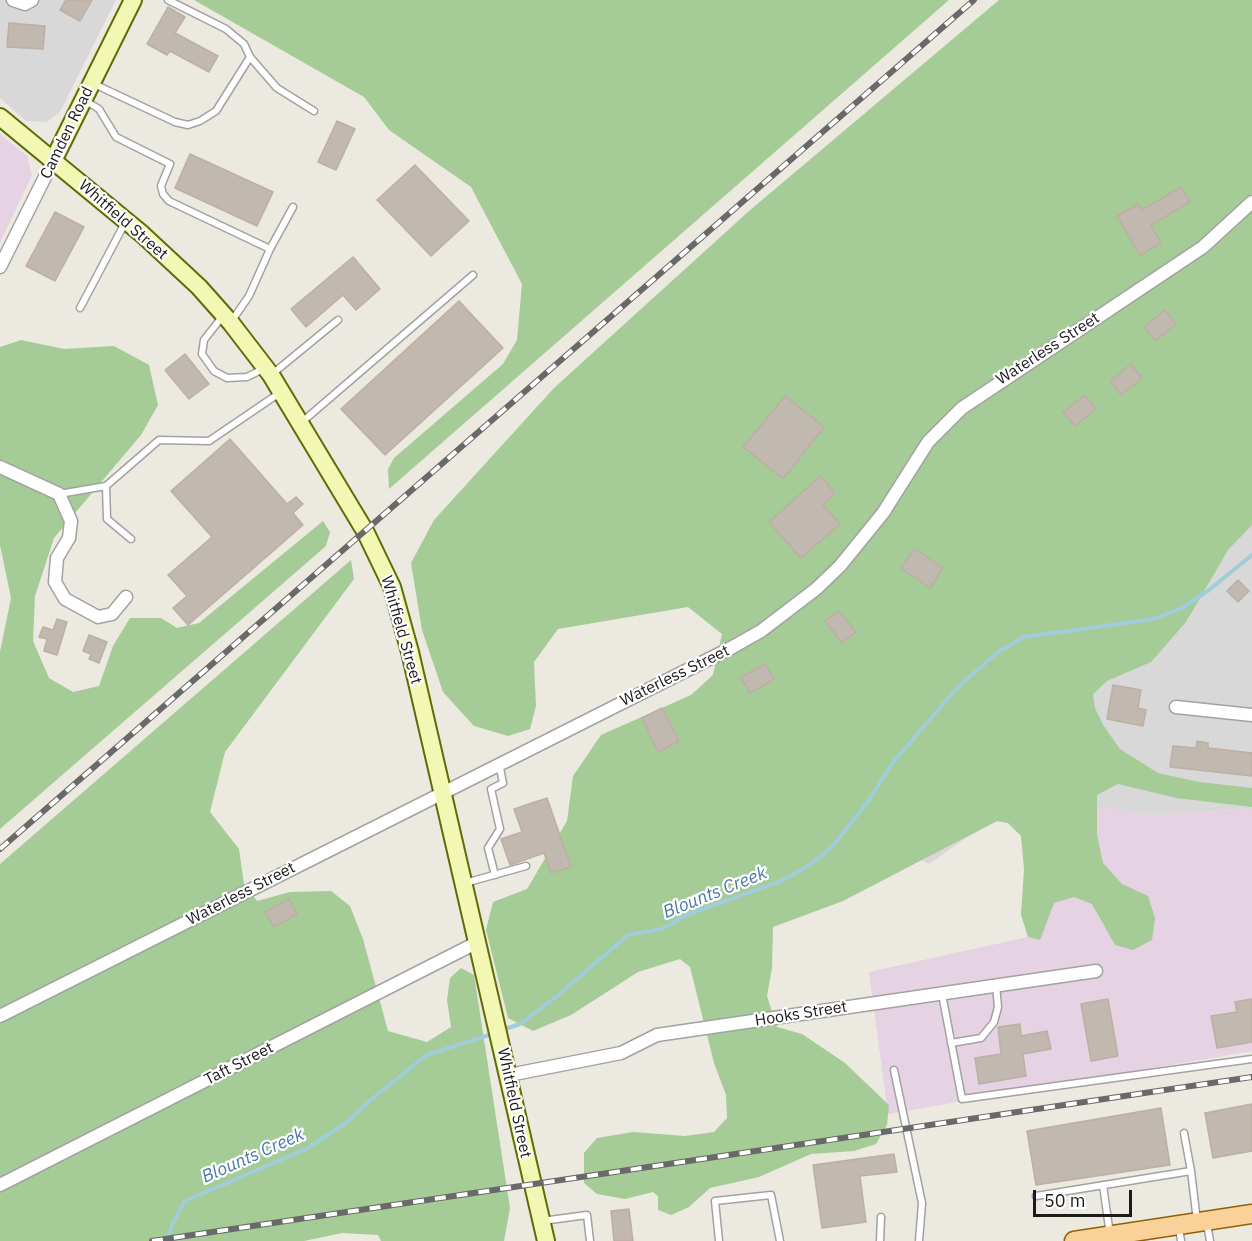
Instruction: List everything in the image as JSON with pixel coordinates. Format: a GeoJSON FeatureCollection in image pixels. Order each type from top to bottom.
{"type":"FeatureCollection","features":[{"type":"Feature","properties":{"kind":"main road","name":"Camden Road"},"geometry":{"type":"LineString","coordinates":[[53,161],[133,0]]}},
{"type":"Feature","properties":{"kind":"main road","name":"Whitfield Street"},"geometry":{"type":"LineString","coordinates":[[0,117],[126,221],[199,287],[228,319],[282,392],[365,531],[392,587],[443,791],[546,1241]]}},
{"type":"Feature","properties":{"kind":"main road"},"geometry":{"type":"LineString","coordinates":[[1081,1240],[1180,1233],[1202,1221],[1252,1214]]}},
{"type":"Feature","properties":{"kind":"street"},"geometry":{"type":"LineString","coordinates":[[12,0],[25,3],[32,0]]}},
{"type":"Feature","properties":{"kind":"street","name":"Camden Road"},"geometry":{"type":"LineString","coordinates":[[0,267],[53,161]]}},
{"type":"Feature","properties":{"kind":"street","name":"Waterless Street"},"geometry":{"type":"LineString","coordinates":[[0,1016],[729,649],[788,612],[816,589],[864,539],[928,442],[962,408],[1203,247],[1252,202]]}},
{"type":"Feature","properties":{"kind":"street"},"geometry":{"type":"LineString","coordinates":[[0,467],[59,494],[71,521],[69,538],[57,558],[56,582],[65,599],[98,617],[112,614],[126,597]]}},
{"type":"Feature","properties":{"kind":"street"},"geometry":{"type":"LineString","coordinates":[[1176,707],[1252,715]]}},
{"type":"Feature","properties":{"kind":"street","name":"Taft Street"},"geometry":{"type":"LineString","coordinates":[[0,1185],[478,942]]}},
{"type":"Feature","properties":{"kind":"street","name":"Hooks Street"},"geometry":{"type":"LineString","coordinates":[[509,1075],[621,1053],[657,1035],[1096,971]]}},
{"type":"Feature","properties":{"kind":"lane"},"geometry":{"type":"LineString","coordinates":[[168,0],[226,29],[244,44],[250,57],[277,88],[314,111]]}},
{"type":"Feature","properties":{"kind":"lane"},"geometry":{"type":"LineString","coordinates":[[92,83],[175,122],[188,125],[216,111],[250,57]]}},
{"type":"Feature","properties":{"kind":"lane"},"geometry":{"type":"LineString","coordinates":[[83,100],[99,109],[116,137],[170,164],[161,186],[163,195],[170,201],[270,249]]}},
{"type":"Feature","properties":{"kind":"lane"},"geometry":{"type":"LineString","coordinates":[[293,207],[270,249],[249,296],[204,340],[202,354],[214,370],[227,378],[247,377],[268,371],[338,320]]}},
{"type":"Feature","properties":{"kind":"lane"},"geometry":{"type":"LineString","coordinates":[[80,308],[126,221]]}},
{"type":"Feature","properties":{"kind":"lane"},"geometry":{"type":"LineString","coordinates":[[302,423],[474,275]]}},
{"type":"Feature","properties":{"kind":"lane"},"geometry":{"type":"LineString","coordinates":[[59,494],[106,486],[159,440],[209,441],[282,392]]}},
{"type":"Feature","properties":{"kind":"lane"},"geometry":{"type":"LineString","coordinates":[[106,486],[108,519],[131,538]]}},
{"type":"Feature","properties":{"kind":"lane"},"geometry":{"type":"LineString","coordinates":[[495,875],[488,848],[500,829],[491,789],[503,783],[499,763]]}},
{"type":"Feature","properties":{"kind":"lane"},"geometry":{"type":"LineString","coordinates":[[464,884],[526,866]]}},
{"type":"Feature","properties":{"kind":"lane"},"geometry":{"type":"LineString","coordinates":[[951,1043],[981,1038],[988,1030],[999,1006],[996,985]]}},
{"type":"Feature","properties":{"kind":"lane"},"geometry":{"type":"LineString","coordinates":[[942,993],[962,1099],[1252,1059]]}},
{"type":"Feature","properties":{"kind":"lane"},"geometry":{"type":"LineString","coordinates":[[894,1070],[922,1203],[919,1241]]}},
{"type":"Feature","properties":{"kind":"lane"},"geometry":{"type":"LineString","coordinates":[[1185,1133],[1202,1221],[1210,1241]]}},
{"type":"Feature","properties":{"kind":"lane"},"geometry":{"type":"LineString","coordinates":[[1036,1196],[1191,1171]]}},
{"type":"Feature","properties":{"kind":"lane"},"geometry":{"type":"LineString","coordinates":[[1103,1185],[1122,1236]]}},
{"type":"Feature","properties":{"kind":"lane"},"geometry":{"type":"LineString","coordinates":[[719,1241],[715,1201],[771,1195],[780,1241]]}},
{"type":"Feature","properties":{"kind":"lane"},"geometry":{"type":"LineString","coordinates":[[541,1221],[587,1215],[590,1241]]}},
{"type":"Feature","properties":{"kind":"lane"},"geometry":{"type":"LineString","coordinates":[[880,1241],[881,1217]]}},
{"type":"Feature","properties":{"kind":"shaded area"},"geometry":{"type":"Polygon","coordinates":[[[0,0],[116,0],[60,112],[47,122],[26,121],[0,98],[0,0]]]}},
{"type":"Feature","properties":{"kind":"shaded area"},"geometry":{"type":"Polygon","coordinates":[[[0,134],[27,156],[32,175],[0,243],[0,134]]]}},
{"type":"Feature","properties":{"kind":"shaded area"},"geometry":{"type":"Polygon","coordinates":[[[1252,438],[1252,809],[1150,815],[1076,802],[997,821],[966,838],[929,864],[902,848],[1252,438]]]}},
{"type":"Feature","properties":{"kind":"shaded area"},"geometry":{"type":"Polygon","coordinates":[[[1076,801],[1150,815],[1252,809],[1252,1051],[888,1114],[869,972],[1028,937],[1040,940],[1076,801]]]}},
{"type":"Feature","properties":{"kind":"green space"},"geometry":{"type":"Polygon","coordinates":[[[194,0],[949,0],[389,489],[388,469],[394,458],[503,364],[517,340],[522,284],[471,187],[389,130],[364,97],[194,0]]]}},
{"type":"Feature","properties":{"kind":"green space"},"geometry":{"type":"Polygon","coordinates":[[[999,0],[1252,0],[1252,525],[1228,550],[1186,622],[1151,662],[1107,681],[1093,694],[1095,708],[1103,725],[1120,749],[1158,773],[1199,782],[1252,788],[1252,807],[1176,798],[1118,784],[1097,795],[1097,835],[1103,863],[1122,884],[1148,896],[1155,918],[1152,940],[1133,950],[1115,945],[1092,904],[1074,897],[1054,903],[1040,940],[1028,937],[1021,915],[1024,869],[1021,836],[1008,823],[997,821],[843,901],[773,927],[772,968],[767,996],[777,1027],[802,1034],[845,1063],[889,1105],[887,1125],[876,1144],[854,1151],[811,1154],[759,1177],[710,1188],[689,1207],[671,1215],[658,1210],[658,1196],[653,1192],[625,1199],[597,1194],[584,1183],[584,1153],[597,1138],[633,1132],[685,1136],[714,1132],[727,1118],[726,1095],[714,1063],[690,967],[680,959],[638,972],[571,1015],[533,1031],[508,1018],[486,930],[493,902],[527,889],[567,821],[573,776],[601,735],[691,695],[713,675],[722,634],[688,607],[558,629],[534,662],[536,706],[530,729],[508,736],[474,726],[443,692],[422,630],[411,563],[434,520],[554,388],[749,211],[999,0]]]}},
{"type":"Feature","properties":{"kind":"green space"},"geometry":{"type":"Polygon","coordinates":[[[21,340],[64,349],[114,346],[149,365],[158,405],[141,435],[54,538],[35,596],[33,641],[49,678],[73,692],[99,686],[113,646],[130,618],[161,618],[177,628],[199,623],[323,521],[330,532],[326,546],[0,829],[0,652],[11,598],[0,545],[0,347],[21,340]]]}},
{"type":"Feature","properties":{"kind":"green space"},"geometry":{"type":"Polygon","coordinates":[[[351,560],[354,579],[225,752],[210,812],[239,849],[244,884],[257,901],[290,892],[331,891],[350,906],[363,939],[388,1031],[427,1042],[451,1027],[447,1000],[450,978],[461,968],[474,975],[510,1208],[504,1241],[381,1241],[378,1235],[342,1233],[304,1241],[0,1241],[0,864],[351,560]]]}},
{"type":"Feature","properties":{"kind":"building"},"geometry":{"type":"Polygon","coordinates":[[[66,0],[92,0],[80,21],[60,10],[66,0]]]}},
{"type":"Feature","properties":{"kind":"building"},"geometry":{"type":"Polygon","coordinates":[[[168,7],[185,17],[175,33],[218,56],[209,72],[170,51],[167,55],[147,44],[168,7]]]}},
{"type":"Feature","properties":{"kind":"building"},"geometry":{"type":"Polygon","coordinates":[[[9,23],[45,26],[43,49],[7,47],[9,23]]]}},
{"type":"Feature","properties":{"kind":"building"},"geometry":{"type":"Polygon","coordinates":[[[337,121],[355,129],[336,170],[318,162],[337,121]]]}},
{"type":"Feature","properties":{"kind":"building"},"geometry":{"type":"Polygon","coordinates":[[[190,154],[273,192],[257,226],[175,188],[190,154]]]}},
{"type":"Feature","properties":{"kind":"building"},"geometry":{"type":"Polygon","coordinates":[[[415,165],[469,221],[431,256],[377,200],[415,165]]]}},
{"type":"Feature","properties":{"kind":"building"},"geometry":{"type":"Polygon","coordinates":[[[1181,187],[1190,202],[1151,225],[1161,243],[1140,255],[1117,216],[1138,204],[1142,210],[1181,187]]]}},
{"type":"Feature","properties":{"kind":"building"},"geometry":{"type":"Polygon","coordinates":[[[55,212],[84,227],[55,281],[26,266],[55,212]]]}},
{"type":"Feature","properties":{"kind":"building"},"geometry":{"type":"Polygon","coordinates":[[[353,257],[380,289],[356,310],[343,295],[306,327],[291,309],[353,257]]]}},
{"type":"Feature","properties":{"kind":"building"},"geometry":{"type":"Polygon","coordinates":[[[459,301],[503,348],[385,455],[341,409],[459,301]]]}},
{"type":"Feature","properties":{"kind":"building"},"geometry":{"type":"Polygon","coordinates":[[[1165,310],[1176,324],[1155,341],[1144,327],[1165,310]]]}},
{"type":"Feature","properties":{"kind":"building"},"geometry":{"type":"Polygon","coordinates":[[[185,354],[209,384],[189,399],[165,370],[185,354]]]}},
{"type":"Feature","properties":{"kind":"building"},"geometry":{"type":"Polygon","coordinates":[[[1131,364],[1142,378],[1121,395],[1110,381],[1131,364]]]}},
{"type":"Feature","properties":{"kind":"building"},"geometry":{"type":"Polygon","coordinates":[[[1085,395],[1096,409],[1075,426],[1063,412],[1085,395]]]}},
{"type":"Feature","properties":{"kind":"building"},"geometry":{"type":"Polygon","coordinates":[[[785,396],[824,427],[783,479],[743,447],[785,396]]]}},
{"type":"Feature","properties":{"kind":"building"},"geometry":{"type":"Polygon","coordinates":[[[230,439],[287,504],[296,497],[303,504],[293,513],[303,525],[188,625],[173,608],[187,596],[168,575],[212,537],[171,491],[230,439]]]}},
{"type":"Feature","properties":{"kind":"building"},"geometry":{"type":"Polygon","coordinates":[[[820,476],[835,493],[823,505],[840,524],[801,558],[769,522],[820,476]]]}},
{"type":"Feature","properties":{"kind":"building"},"geometry":{"type":"Polygon","coordinates":[[[915,549],[943,568],[930,588],[901,568],[915,549]]]}},
{"type":"Feature","properties":{"kind":"building"},"geometry":{"type":"Polygon","coordinates":[[[1238,580],[1249,591],[1238,602],[1227,591],[1238,580]]]}},
{"type":"Feature","properties":{"kind":"building"},"geometry":{"type":"Polygon","coordinates":[[[839,611],[856,632],[842,643],[825,621],[839,611]]]}},
{"type":"Feature","properties":{"kind":"building"},"geometry":{"type":"Polygon","coordinates":[[[57,619],[67,622],[57,655],[44,651],[47,639],[39,637],[43,627],[53,630],[57,619]]]}},
{"type":"Feature","properties":{"kind":"building"},"geometry":{"type":"Polygon","coordinates":[[[89,635],[107,642],[99,663],[89,659],[91,654],[83,651],[89,635]]]}},
{"type":"Feature","properties":{"kind":"building"},"geometry":{"type":"Polygon","coordinates":[[[765,664],[774,679],[750,693],[741,677],[765,664]]]}},
{"type":"Feature","properties":{"kind":"building"},"geometry":{"type":"Polygon","coordinates":[[[1113,685],[1141,690],[1138,708],[1146,710],[1143,726],[1107,719],[1113,685]]]}},
{"type":"Feature","properties":{"kind":"building"},"geometry":{"type":"Polygon","coordinates":[[[662,708],[679,741],[658,752],[642,718],[662,708]]]}},
{"type":"Feature","properties":{"kind":"building"},"geometry":{"type":"Polygon","coordinates":[[[1197,741],[1208,743],[1208,748],[1252,753],[1252,776],[1170,767],[1173,746],[1196,748],[1197,741]]]}},
{"type":"Feature","properties":{"kind":"building"},"geometry":{"type":"Polygon","coordinates":[[[547,798],[571,867],[551,873],[544,853],[510,865],[501,839],[522,832],[514,809],[547,798]]]}},
{"type":"Feature","properties":{"kind":"building"},"geometry":{"type":"Polygon","coordinates":[[[289,899],[297,914],[274,927],[265,912],[289,899]]]}},
{"type":"Feature","properties":{"kind":"building"},"geometry":{"type":"Polygon","coordinates":[[[1108,999],[1118,1056],[1091,1061],[1081,1004],[1108,999]]]}},
{"type":"Feature","properties":{"kind":"building"},"geometry":{"type":"Polygon","coordinates":[[[1252,999],[1252,1042],[1217,1048],[1211,1016],[1237,1012],[1235,1002],[1252,999]]]}},
{"type":"Feature","properties":{"kind":"building"},"geometry":{"type":"Polygon","coordinates":[[[1020,1024],[1021,1036],[1047,1031],[1051,1049],[1023,1054],[1026,1076],[979,1084],[975,1058],[1001,1054],[998,1027],[1020,1024]]]}},
{"type":"Feature","properties":{"kind":"building"},"geometry":{"type":"Polygon","coordinates":[[[1252,1104],[1252,1151],[1213,1158],[1205,1113],[1252,1104]]]}},
{"type":"Feature","properties":{"kind":"building"},"geometry":{"type":"Polygon","coordinates":[[[1161,1108],[1170,1165],[1036,1185],[1027,1131],[1161,1108]]]}},
{"type":"Feature","properties":{"kind":"building"},"geometry":{"type":"Polygon","coordinates":[[[894,1154],[897,1172],[860,1176],[866,1222],[822,1228],[813,1165],[894,1154]]]}},
{"type":"Feature","properties":{"kind":"building"},"geometry":{"type":"Polygon","coordinates":[[[629,1209],[633,1241],[614,1241],[611,1211],[629,1209]]]}},
{"type":"Feature","properties":{"kind":"waterway","name":"Blounts Creek"},"geometry":{"type":"LineString","coordinates":[[502,1030],[520,1024],[556,997],[628,935],[662,929],[684,916],[781,881],[808,866],[831,848],[869,800],[891,765],[957,688],[998,652],[1024,637],[1154,619],[1182,608],[1209,590],[1252,555]]}},
{"type":"Feature","properties":{"kind":"waterway","name":"Blounts Creek"},"geometry":{"type":"LineString","coordinates":[[168,1241],[172,1224],[185,1201],[306,1149],[346,1123],[427,1055],[492,1034]]}},
{"type":"Feature","properties":{"kind":"railway"},"geometry":{"type":"LineString","coordinates":[[0,849],[974,0]]}},
{"type":"Feature","properties":{"kind":"railway"},"geometry":{"type":"LineString","coordinates":[[152,1241],[1252,1077]]}}]}
